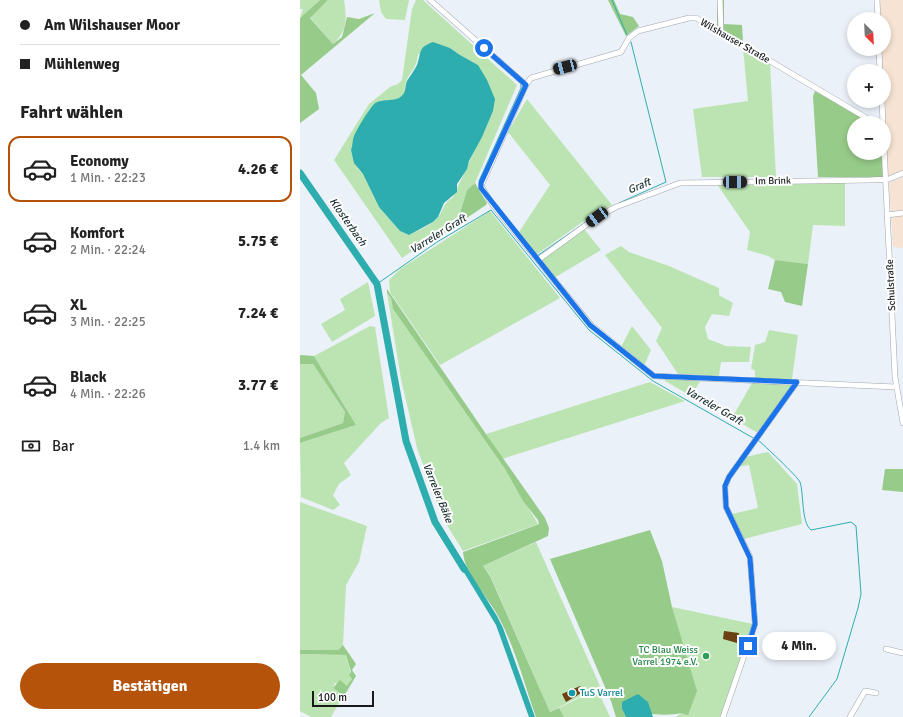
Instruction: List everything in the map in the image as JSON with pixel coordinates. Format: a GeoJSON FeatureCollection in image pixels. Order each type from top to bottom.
{"type":"FeatureCollection","features":[{"type":"Feature","properties":{"kind":"street"},"geometry":{"type":"LineString","coordinates":[[430,0],[526,85],[481,186],[484,193],[590,325],[654,376],[896,387]]}},
{"type":"Feature","properties":{"kind":"street"},"geometry":{"type":"LineString","coordinates":[[720,0],[721,32]]}},
{"type":"Feature","properties":{"kind":"street"},"geometry":{"type":"LineString","coordinates":[[877,0],[878,12]]}},
{"type":"Feature","properties":{"kind":"street","name":"Wilshauser Straße"},"geometry":{"type":"LineString","coordinates":[[526,85],[528,81],[537,75],[621,52],[633,34],[651,27],[692,18],[721,32],[863,116]]}},
{"type":"Feature","properties":{"kind":"street","name":"Schulstraße"},"geometry":{"type":"LineString","coordinates":[[885,160],[896,387],[903,423]]}},
{"type":"Feature","properties":{"kind":"street","name":"Im Brink"},"geometry":{"type":"LineString","coordinates":[[538,260],[597,217],[680,183],[886,179],[903,173]]}},
{"type":"Feature","properties":{"kind":"street"},"geometry":{"type":"LineString","coordinates":[[887,215],[903,213]]}},
{"type":"Feature","properties":{"kind":"street"},"geometry":{"type":"LineString","coordinates":[[723,717],[755,624],[750,558],[726,507],[725,486],[729,477],[797,382]]}},
{"type":"Feature","properties":{"kind":"street"},"geometry":{"type":"LineString","coordinates":[[886,649],[903,653]]}},
{"type":"Feature","properties":{"kind":"street"},"geometry":{"type":"LineString","coordinates":[[850,717],[865,690],[876,693]]}},
{"type":"Feature","properties":{"kind":"shaded area"},"geometry":{"type":"Polygon","coordinates":[[[879,0],[903,0],[903,171],[888,177],[887,160],[891,160],[891,116],[886,116],[885,108],[891,108],[891,64],[882,64],[881,56],[891,56],[891,12],[880,12],[879,0]]]}},
{"type":"Feature","properties":{"kind":"shaded area"},"geometry":{"type":"Polygon","coordinates":[[[903,177],[903,248],[893,247],[889,183],[903,177]]]}},
{"type":"Feature","properties":{"kind":"green space"},"geometry":{"type":"Polygon","coordinates":[[[300,0],[320,0],[300,18],[303,9],[300,9],[300,0]]]}},
{"type":"Feature","properties":{"kind":"green space"},"geometry":{"type":"Polygon","coordinates":[[[320,0],[328,0],[310,18],[333,44],[342,37],[347,17],[359,19],[375,13],[301,75],[316,93],[319,109],[300,123],[300,18],[320,0]]]}},
{"type":"Feature","properties":{"kind":"green space"},"geometry":{"type":"Polygon","coordinates":[[[328,0],[344,0],[345,6],[345,24],[338,39],[333,44],[310,17],[328,0]]]}},
{"type":"Feature","properties":{"kind":"green space"},"geometry":{"type":"Polygon","coordinates":[[[379,0],[409,0],[405,20],[386,19],[381,12],[379,0]]]}},
{"type":"Feature","properties":{"kind":"green space"},"geometry":{"type":"Polygon","coordinates":[[[416,0],[423,0],[517,85],[475,183],[467,190],[458,220],[402,258],[334,160],[369,104],[390,87],[398,84],[402,80],[412,9],[416,0]],[[450,48],[418,54],[415,66],[406,82],[403,95],[394,100],[375,103],[372,106],[363,122],[351,151],[358,169],[363,174],[379,207],[400,231],[409,235],[429,225],[435,220],[445,204],[453,197],[493,111],[478,65],[450,48]]]}},
{"type":"Feature","properties":{"kind":"green space"},"geometry":{"type":"Polygon","coordinates":[[[608,0],[614,0],[620,14],[633,17],[639,26],[626,36],[608,0]]]}},
{"type":"Feature","properties":{"kind":"green space"},"geometry":{"type":"Polygon","coordinates":[[[717,0],[724,0],[724,24],[742,25],[743,42],[717,28],[717,0]]]}},
{"type":"Feature","properties":{"kind":"green space"},"geometry":{"type":"Polygon","coordinates":[[[743,48],[770,64],[776,177],[702,177],[693,109],[748,101],[743,48]]]}},
{"type":"Feature","properties":{"kind":"green space"},"geometry":{"type":"Polygon","coordinates":[[[815,91],[860,116],[847,116],[847,160],[883,160],[884,177],[818,177],[813,96],[815,91]]]}},
{"type":"Feature","properties":{"kind":"green space"},"geometry":{"type":"Polygon","coordinates":[[[527,99],[612,205],[581,223],[536,255],[519,232],[550,185],[508,132],[527,99]]]}},
{"type":"Feature","properties":{"kind":"green space"},"geometry":{"type":"Polygon","coordinates":[[[475,183],[487,203],[486,205],[431,242],[428,241],[458,220],[467,190],[475,183]]]}},
{"type":"Feature","properties":{"kind":"green space"},"geometry":{"type":"Polygon","coordinates":[[[716,183],[845,183],[845,226],[813,225],[808,264],[775,260],[768,256],[747,250],[750,232],[716,183]]]}},
{"type":"Feature","properties":{"kind":"green space"},"geometry":{"type":"Polygon","coordinates":[[[490,211],[560,298],[440,365],[390,292],[389,280],[400,269],[490,211]]]}},
{"type":"Feature","properties":{"kind":"green space"},"geometry":{"type":"Polygon","coordinates":[[[584,229],[601,250],[554,278],[543,264],[543,259],[584,229]]]}},
{"type":"Feature","properties":{"kind":"green space"},"geometry":{"type":"Polygon","coordinates":[[[621,246],[629,252],[669,266],[719,288],[719,295],[733,303],[729,316],[712,314],[705,327],[708,339],[726,346],[751,347],[749,362],[721,362],[719,376],[678,374],[656,341],[662,328],[605,255],[621,246]]]}},
{"type":"Feature","properties":{"kind":"green space"},"geometry":{"type":"Polygon","coordinates":[[[775,260],[808,264],[802,306],[785,302],[781,292],[768,289],[775,260]]]}},
{"type":"Feature","properties":{"kind":"green space"},"geometry":{"type":"Polygon","coordinates":[[[368,282],[375,316],[332,342],[321,324],[345,310],[340,299],[368,282]]]}},
{"type":"Feature","properties":{"kind":"green space"},"geometry":{"type":"Polygon","coordinates":[[[387,289],[545,518],[549,528],[548,536],[483,566],[490,576],[550,712],[559,708],[564,717],[536,717],[504,628],[493,608],[472,577],[463,552],[539,524],[538,520],[523,501],[505,469],[393,309],[391,298],[387,293],[387,289]]]}},
{"type":"Feature","properties":{"kind":"green space"},"geometry":{"type":"Polygon","coordinates":[[[387,293],[391,298],[393,309],[505,469],[538,524],[463,551],[442,517],[417,448],[401,379],[387,293]]]}},
{"type":"Feature","properties":{"kind":"green space"},"geometry":{"type":"Polygon","coordinates":[[[370,326],[375,327],[389,418],[381,423],[344,463],[351,475],[339,484],[333,495],[340,505],[333,510],[301,497],[300,443],[356,425],[314,356],[370,326]]]}},
{"type":"Feature","properties":{"kind":"green space"},"geometry":{"type":"Polygon","coordinates":[[[632,326],[651,350],[644,366],[621,347],[632,326]]]}},
{"type":"Feature","properties":{"kind":"green space"},"geometry":{"type":"Polygon","coordinates":[[[769,330],[798,335],[792,379],[755,379],[755,370],[751,369],[755,345],[765,342],[769,330]]]}},
{"type":"Feature","properties":{"kind":"green space"},"geometry":{"type":"Polygon","coordinates":[[[300,355],[314,356],[356,425],[300,443],[300,438],[343,423],[345,412],[313,364],[300,364],[300,355]]]}},
{"type":"Feature","properties":{"kind":"green space"},"geometry":{"type":"Polygon","coordinates":[[[300,364],[313,364],[345,412],[343,423],[300,438],[300,364]]]}},
{"type":"Feature","properties":{"kind":"green space"},"geometry":{"type":"Polygon","coordinates":[[[665,379],[701,380],[691,396],[665,381],[665,379]]]}},
{"type":"Feature","properties":{"kind":"green space"},"geometry":{"type":"Polygon","coordinates":[[[650,382],[685,401],[502,459],[486,434],[650,382]]]}},
{"type":"Feature","properties":{"kind":"green space"},"geometry":{"type":"Polygon","coordinates":[[[752,383],[795,384],[758,433],[732,418],[752,383]]]}},
{"type":"Feature","properties":{"kind":"green space"},"geometry":{"type":"Polygon","coordinates":[[[768,452],[797,484],[802,524],[744,539],[732,514],[758,508],[749,465],[737,467],[745,457],[768,452]]]}},
{"type":"Feature","properties":{"kind":"green space"},"geometry":{"type":"Polygon","coordinates":[[[885,469],[903,469],[903,492],[882,490],[885,469]]]}},
{"type":"Feature","properties":{"kind":"green space"},"geometry":{"type":"Polygon","coordinates":[[[300,502],[367,526],[359,562],[346,585],[343,645],[338,650],[300,650],[300,502]]]}},
{"type":"Feature","properties":{"kind":"green space"},"geometry":{"type":"Polygon","coordinates":[[[650,530],[662,561],[672,607],[697,691],[688,715],[681,713],[668,715],[652,714],[622,709],[626,717],[616,717],[611,701],[550,559],[650,530]]]}},
{"type":"Feature","properties":{"kind":"green space"},"geometry":{"type":"Polygon","coordinates":[[[536,542],[600,686],[550,712],[490,575],[483,566],[536,542]]]}},
{"type":"Feature","properties":{"kind":"green space"},"geometry":{"type":"Polygon","coordinates":[[[672,607],[753,624],[720,717],[676,717],[681,713],[681,640],[672,607]]]}},
{"type":"Feature","properties":{"kind":"green space"},"geometry":{"type":"Polygon","coordinates":[[[343,645],[356,664],[352,670],[356,676],[344,696],[333,688],[340,680],[347,686],[352,679],[349,675],[351,672],[346,655],[300,654],[300,650],[338,650],[343,645]]]}},
{"type":"Feature","properties":{"kind":"green space"},"geometry":{"type":"Polygon","coordinates":[[[300,654],[346,655],[352,679],[348,686],[335,683],[333,688],[343,696],[331,717],[311,717],[300,711],[300,654]]]}},
{"type":"Feature","properties":{"kind":"green space"},"geometry":{"type":"Polygon","coordinates":[[[597,689],[610,717],[564,717],[559,708],[597,689]]]}},
{"type":"Feature","properties":{"kind":"water"},"geometry":{"type":"Polygon","coordinates":[[[433,42],[450,48],[478,65],[487,80],[495,99],[493,111],[482,137],[469,161],[467,169],[457,184],[457,192],[444,203],[438,217],[433,222],[409,235],[400,231],[379,207],[363,174],[354,163],[351,150],[353,138],[363,119],[374,104],[381,101],[398,98],[405,92],[407,81],[417,65],[422,48],[433,42]]]}},
{"type":"Feature","properties":{"kind":"water"},"geometry":{"type":"Polygon","coordinates":[[[460,562],[464,563],[503,628],[535,717],[529,717],[496,625],[460,566],[460,562]]]}},
{"type":"Feature","properties":{"kind":"water"},"geometry":{"type":"Polygon","coordinates":[[[638,694],[648,702],[653,717],[626,717],[622,709],[622,702],[638,694]]]}},
{"type":"Feature","properties":{"kind":"building","name":"TC Blau Weiss Varrel 1974 e.V."},"geometry":{"type":"Polygon","coordinates":[[[724,631],[739,633],[737,643],[723,639],[724,631]]]}},
{"type":"Feature","properties":{"kind":"building","name":"TuS Varrel"},"geometry":{"type":"Polygon","coordinates":[[[580,686],[583,692],[566,702],[562,694],[580,686]]]}},
{"type":"Feature","properties":{"kind":"waterway"},"geometry":{"type":"LineString","coordinates":[[612,0],[627,35]]}},
{"type":"Feature","properties":{"kind":"waterway","name":"Graft"},"geometry":{"type":"LineString","coordinates":[[619,203],[666,182],[631,42]]}},
{"type":"Feature","properties":{"kind":"waterway"},"geometry":{"type":"LineString","coordinates":[[479,181],[521,88],[521,84]]}},
{"type":"Feature","properties":{"kind":"waterway","name":"Varreler Bäke"},"geometry":{"type":"LineString","coordinates":[[300,173],[377,284],[406,441],[435,522],[464,569]]}},
{"type":"Feature","properties":{"kind":"waterway","name":"Varreler Graft"},"geometry":{"type":"LineString","coordinates":[[377,284],[437,242],[491,210],[589,330],[653,381],[755,439]]}},
{"type":"Feature","properties":{"kind":"waterway","name":"Graft"},"geometry":{"type":"LineString","coordinates":[[537,256],[589,220]]}},
{"type":"Feature","properties":{"kind":"waterway","name":"Varreler Graft"},"geometry":{"type":"LineString","coordinates":[[758,440],[800,482],[804,514],[811,530],[851,522],[856,526],[861,594],[858,608],[837,679],[809,717]]}},
{"type":"Feature","properties":{"kind":"place","name":"TC Blau Weiss Varrel 1974 e.V."},"geometry":{"type":"Point","coordinates":[706,656]}},
{"type":"Feature","properties":{"kind":"place","name":"TuS Varrel"},"geometry":{"type":"Point","coordinates":[572,693]}},
{"type":"Feature","properties":{"kind":"route"},"geometry":{"type":"LineString","coordinates":[[484,48],[526,85],[481,183],[482,191],[590,325],[654,376],[797,382],[729,477],[725,486],[724,496],[726,507],[750,558],[755,624],[748,646]]}},
{"type":"Feature","properties":{"kind":"water label","name":"Klosterbach"},"geometry":{"type":"Point","coordinates":[348,222]}}]}
